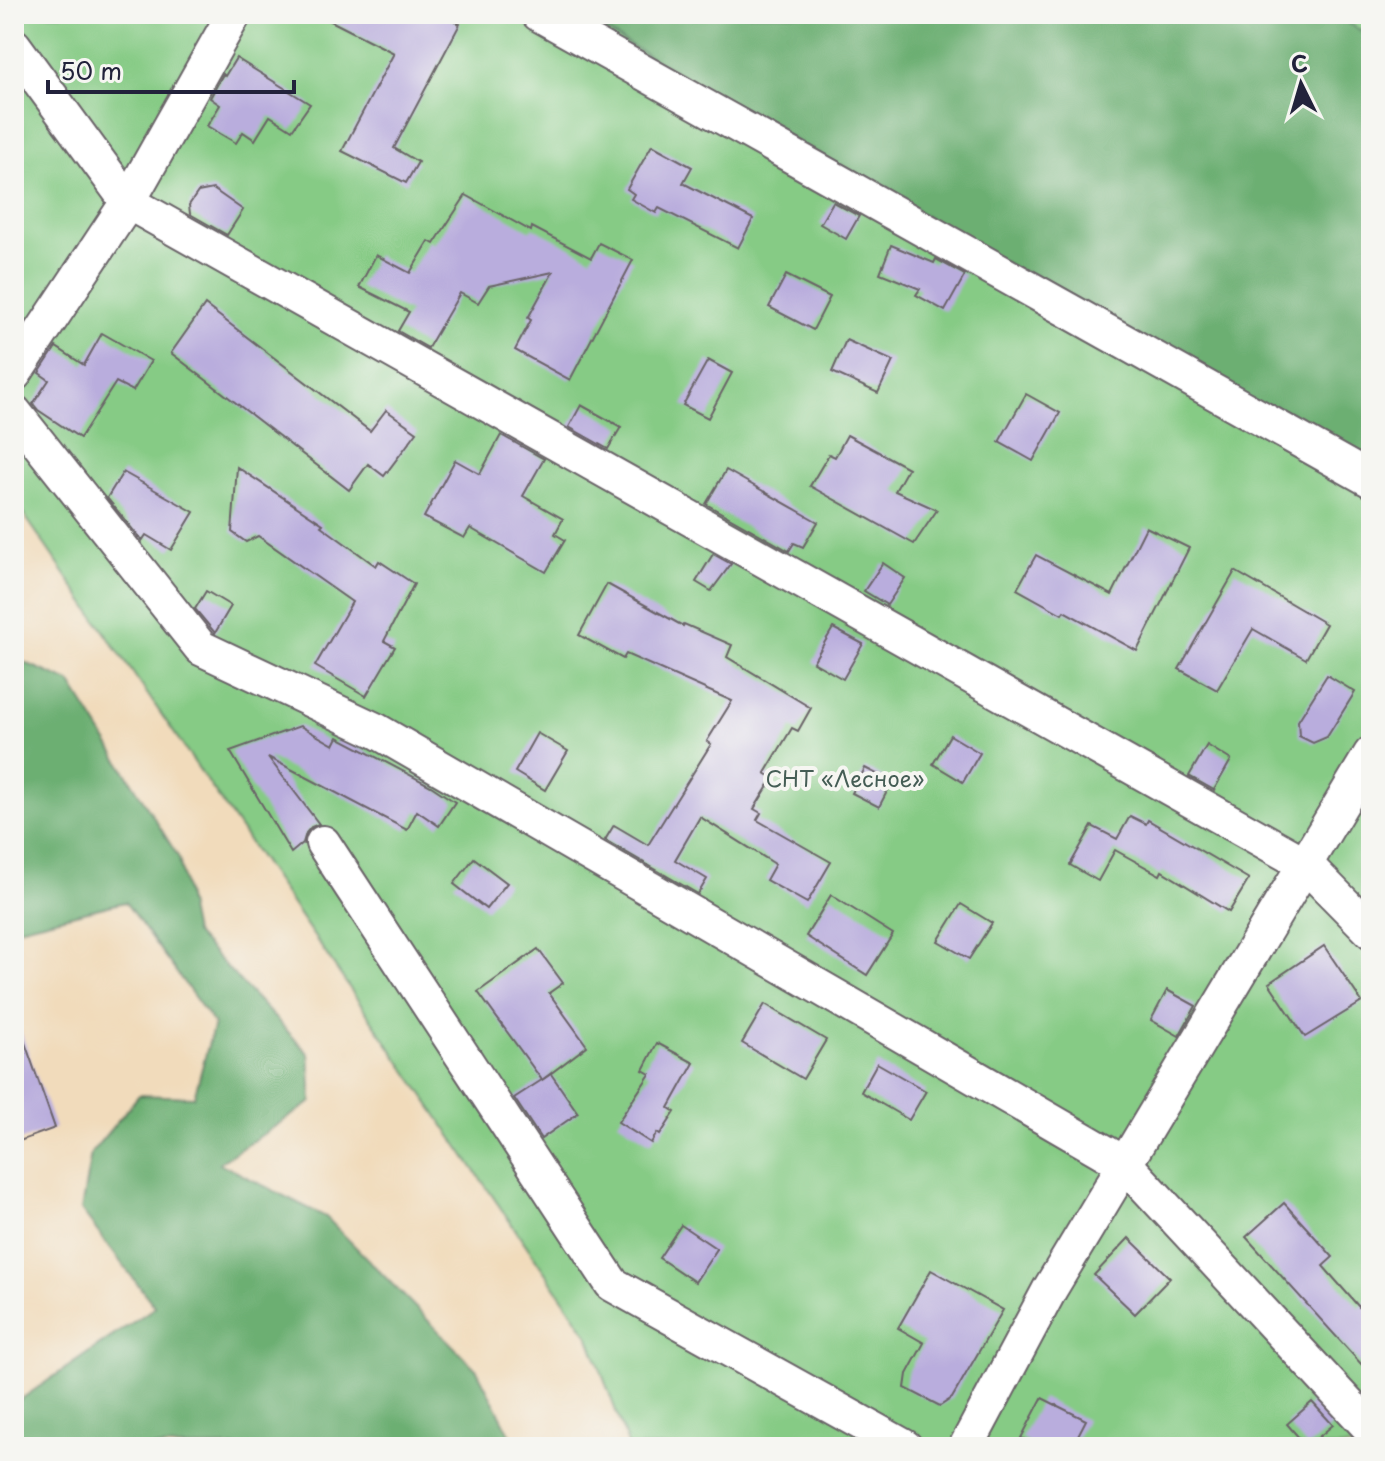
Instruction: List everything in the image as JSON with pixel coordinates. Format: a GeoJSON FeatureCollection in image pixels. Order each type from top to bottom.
{"type":"FeatureCollection","features":[{"type":"Feature","properties":{"kind":"street"},"geometry":{"type":"LineString","coordinates":[[14,374],[128,202],[234,14]]}},
{"type":"Feature","properties":{"kind":"street"},"geometry":{"type":"LineString","coordinates":[[539,14],[1371,480]]}},
{"type":"Feature","properties":{"kind":"street"},"geometry":{"type":"LineString","coordinates":[[14,46],[128,202],[1305,864],[1371,931]]}},
{"type":"Feature","properties":{"kind":"street"},"geometry":{"type":"LineString","coordinates":[[14,412],[201,648],[377,731],[1125,1164],[1371,1429]]}},
{"type":"Feature","properties":{"kind":"street"},"geometry":{"type":"LineString","coordinates":[[966,1447],[1050,1289],[1371,754]]}},
{"type":"Feature","properties":{"kind":"street"},"geometry":{"type":"LineString","coordinates":[[323,843],[612,1284],[905,1447]]}},
{"type":"Feature","properties":{"kind":"green space","name":"СНТ «Лесное»"},"geometry":{"type":"Polygon","coordinates":[[[14,14],[577,14],[1371,476],[1371,1447],[629,1447],[588,1335],[14,500],[14,14]]]}},
{"type":"Feature","properties":{"kind":"green space"},"geometry":{"type":"Polygon","coordinates":[[[577,14],[1333,14],[1371,37],[1371,476],[577,14]]]}},
{"type":"Feature","properties":{"kind":"green space"},"geometry":{"type":"Polygon","coordinates":[[[1333,14],[1371,14],[1371,37],[1333,14]]]}},
{"type":"Feature","properties":{"kind":"green space"},"geometry":{"type":"Polygon","coordinates":[[[14,658],[70,682],[179,858],[194,933],[309,1054],[312,1102],[219,1163],[326,1217],[477,1370],[517,1447],[14,1447],[14,1404],[155,1307],[81,1210],[91,1153],[139,1095],[194,1097],[214,1024],[125,902],[14,929],[14,658]]]}},
{"type":"Feature","properties":{"kind":"building"},"geometry":{"type":"Polygon","coordinates":[[[317,14],[441,14],[460,24],[394,148],[418,162],[406,183],[342,151],[394,53],[317,14]]]}},
{"type":"Feature","properties":{"kind":"building"},"geometry":{"type":"Polygon","coordinates":[[[236,58],[310,104],[292,130],[270,116],[255,140],[243,132],[236,143],[207,126],[220,105],[210,98],[236,58]]]}},
{"type":"Feature","properties":{"kind":"building"},"geometry":{"type":"Polygon","coordinates":[[[652,145],[692,167],[683,183],[753,219],[738,248],[659,208],[656,213],[631,199],[634,194],[627,189],[652,145]]]}},
{"type":"Feature","properties":{"kind":"building"},"geometry":{"type":"Polygon","coordinates":[[[213,189],[243,210],[227,235],[190,214],[189,205],[198,192],[213,189]]]}},
{"type":"Feature","properties":{"kind":"building"},"geometry":{"type":"Polygon","coordinates":[[[466,195],[531,231],[532,227],[591,258],[599,243],[633,260],[570,380],[515,350],[553,272],[489,286],[478,303],[460,293],[428,348],[398,331],[409,312],[359,287],[376,255],[410,273],[429,241],[434,244],[466,195]]]}},
{"type":"Feature","properties":{"kind":"building"},"geometry":{"type":"Polygon","coordinates":[[[833,202],[859,216],[846,239],[820,224],[833,202]]]}},
{"type":"Feature","properties":{"kind":"building"},"geometry":{"type":"Polygon","coordinates":[[[891,245],[934,263],[936,259],[965,275],[945,311],[916,295],[920,289],[880,273],[891,245]]]}},
{"type":"Feature","properties":{"kind":"building"},"geometry":{"type":"Polygon","coordinates":[[[786,275],[830,297],[813,330],[769,307],[786,275]]]}},
{"type":"Feature","properties":{"kind":"building"},"geometry":{"type":"Polygon","coordinates":[[[205,305],[370,431],[386,410],[417,432],[384,476],[368,464],[349,490],[171,353],[205,305]]]}},
{"type":"Feature","properties":{"kind":"building"},"geometry":{"type":"Polygon","coordinates":[[[102,333],[151,361],[133,391],[116,382],[80,438],[33,404],[49,380],[39,373],[56,347],[84,365],[102,333]]]}},
{"type":"Feature","properties":{"kind":"building"},"geometry":{"type":"Polygon","coordinates":[[[846,340],[893,361],[878,393],[832,372],[846,340]]]}},
{"type":"Feature","properties":{"kind":"building"},"geometry":{"type":"Polygon","coordinates":[[[708,360],[732,373],[708,418],[683,405],[708,360]]]}},
{"type":"Feature","properties":{"kind":"building"},"geometry":{"type":"Polygon","coordinates":[[[1026,394],[1060,413],[1033,461],[999,442],[1026,394]]]}},
{"type":"Feature","properties":{"kind":"building"},"geometry":{"type":"Polygon","coordinates":[[[581,405],[621,427],[608,449],[569,427],[581,405]]]}},
{"type":"Feature","properties":{"kind":"building"},"geometry":{"type":"Polygon","coordinates":[[[501,435],[544,459],[523,496],[563,519],[555,534],[565,540],[546,572],[470,528],[464,538],[424,517],[455,460],[480,474],[501,435]]]}},
{"type":"Feature","properties":{"kind":"building"},"geometry":{"type":"Polygon","coordinates":[[[847,435],[908,468],[895,491],[937,510],[914,544],[810,486],[829,454],[835,457],[847,435]]]}},
{"type":"Feature","properties":{"kind":"building"},"geometry":{"type":"Polygon","coordinates":[[[237,467],[323,524],[321,526],[376,566],[379,561],[414,584],[384,641],[395,647],[366,696],[315,666],[352,602],[258,536],[246,542],[232,532],[237,467]]]}},
{"type":"Feature","properties":{"kind":"building"},"geometry":{"type":"Polygon","coordinates":[[[726,470],[818,522],[803,547],[794,543],[789,551],[706,504],[726,470]]]}},
{"type":"Feature","properties":{"kind":"building"},"geometry":{"type":"Polygon","coordinates":[[[123,472],[194,512],[171,550],[146,535],[142,541],[107,498],[123,472]]]}},
{"type":"Feature","properties":{"kind":"building"},"geometry":{"type":"Polygon","coordinates":[[[1146,527],[1189,548],[1137,651],[1017,589],[1036,555],[1112,595],[1146,527]]]}},
{"type":"Feature","properties":{"kind":"building"},"geometry":{"type":"Polygon","coordinates":[[[713,554],[731,564],[711,591],[696,582],[713,554]]]}},
{"type":"Feature","properties":{"kind":"building"},"geometry":{"type":"Polygon","coordinates":[[[883,563],[905,578],[887,605],[864,591],[883,563]]]}},
{"type":"Feature","properties":{"kind":"building"},"geometry":{"type":"Polygon","coordinates":[[[1235,571],[1326,624],[1306,659],[1253,629],[1217,690],[1179,669],[1235,571]]]}},
{"type":"Feature","properties":{"kind":"building"},"geometry":{"type":"Polygon","coordinates":[[[607,584],[683,626],[732,645],[727,657],[811,708],[798,731],[792,728],[765,773],[773,778],[754,809],[761,813],[757,820],[831,862],[807,903],[766,880],[775,864],[700,817],[675,860],[707,879],[698,894],[605,840],[614,825],[648,845],[711,744],[707,741],[732,701],[626,654],[623,659],[579,635],[607,584]]]}},
{"type":"Feature","properties":{"kind":"building"},"geometry":{"type":"Polygon","coordinates":[[[206,591],[231,606],[215,633],[195,609],[206,591]]]}},
{"type":"Feature","properties":{"kind":"building"},"geometry":{"type":"Polygon","coordinates":[[[833,628],[863,644],[843,679],[813,662],[833,628]]]}},
{"type":"Feature","properties":{"kind":"building"},"geometry":{"type":"Polygon","coordinates":[[[1327,675],[1355,692],[1327,737],[1313,743],[1299,736],[1298,721],[1327,675]]]}},
{"type":"Feature","properties":{"kind":"building"},"geometry":{"type":"Polygon","coordinates":[[[300,726],[334,745],[338,737],[455,802],[439,826],[417,811],[407,830],[268,757],[319,824],[311,827],[303,843],[291,853],[230,751],[300,726]]]}},
{"type":"Feature","properties":{"kind":"building"},"geometry":{"type":"Polygon","coordinates":[[[537,733],[568,751],[545,790],[515,772],[537,733]]]}},
{"type":"Feature","properties":{"kind":"building"},"geometry":{"type":"Polygon","coordinates":[[[950,735],[980,753],[963,782],[933,764],[950,735]]]}},
{"type":"Feature","properties":{"kind":"building"},"geometry":{"type":"Polygon","coordinates":[[[1207,745],[1231,760],[1214,790],[1189,776],[1207,745]]]}},
{"type":"Feature","properties":{"kind":"building"},"geometry":{"type":"Polygon","coordinates":[[[865,768],[892,782],[879,807],[852,793],[865,768]]]}},
{"type":"Feature","properties":{"kind":"building"},"geometry":{"type":"Polygon","coordinates":[[[1130,816],[1146,824],[1148,820],[1249,879],[1229,912],[1162,871],[1160,875],[1115,850],[1098,881],[1070,865],[1092,826],[1117,839],[1130,816]]]}},
{"type":"Feature","properties":{"kind":"building"},"geometry":{"type":"Polygon","coordinates":[[[474,858],[507,883],[486,909],[454,884],[474,858]]]}},
{"type":"Feature","properties":{"kind":"building"},"geometry":{"type":"Polygon","coordinates":[[[831,895],[893,934],[867,975],[806,936],[831,895]]]}},
{"type":"Feature","properties":{"kind":"building"},"geometry":{"type":"Polygon","coordinates":[[[961,904],[992,923],[969,959],[938,941],[961,904]]]}},
{"type":"Feature","properties":{"kind":"building"},"geometry":{"type":"Polygon","coordinates":[[[1324,946],[1362,1002],[1305,1037],[1269,983],[1324,946]]]}},
{"type":"Feature","properties":{"kind":"building"},"geometry":{"type":"Polygon","coordinates":[[[538,949],[563,983],[549,993],[587,1046],[542,1080],[478,992],[538,949]]]}},
{"type":"Feature","properties":{"kind":"building"},"geometry":{"type":"Polygon","coordinates":[[[1167,990],[1196,1006],[1179,1036],[1151,1020],[1167,990]]]}},
{"type":"Feature","properties":{"kind":"building"},"geometry":{"type":"Polygon","coordinates":[[[765,1004],[826,1040],[803,1079],[742,1043],[765,1004]]]}},
{"type":"Feature","properties":{"kind":"building"},"geometry":{"type":"Polygon","coordinates":[[[18,1023],[55,1128],[14,1143],[14,1024],[18,1023]]]}},
{"type":"Feature","properties":{"kind":"building"},"geometry":{"type":"Polygon","coordinates":[[[657,1043],[694,1063],[669,1108],[675,1112],[651,1143],[618,1122],[650,1074],[643,1070],[657,1043]]]}},
{"type":"Feature","properties":{"kind":"building"},"geometry":{"type":"Polygon","coordinates":[[[877,1063],[926,1091],[909,1120],[861,1092],[877,1063]]]}},
{"type":"Feature","properties":{"kind":"building"},"geometry":{"type":"Polygon","coordinates":[[[551,1074],[578,1113],[541,1139],[514,1098],[551,1074]]]}},
{"type":"Feature","properties":{"kind":"building"},"geometry":{"type":"Polygon","coordinates":[[[1284,1203],[1333,1257],[1323,1266],[1359,1307],[1371,1297],[1371,1375],[1246,1237],[1284,1203]]]}},
{"type":"Feature","properties":{"kind":"building"},"geometry":{"type":"Polygon","coordinates":[[[681,1225],[717,1249],[695,1282],[659,1258],[681,1225]]]}},
{"type":"Feature","properties":{"kind":"building"},"geometry":{"type":"Polygon","coordinates":[[[1129,1238],[1170,1278],[1135,1314],[1094,1275],[1129,1238]]]}},
{"type":"Feature","properties":{"kind":"building"},"geometry":{"type":"Polygon","coordinates":[[[931,1270],[1003,1310],[952,1398],[940,1406],[905,1388],[907,1374],[924,1343],[898,1328],[931,1270]]]}},
{"type":"Feature","properties":{"kind":"building"},"geometry":{"type":"Polygon","coordinates":[[[1042,1398],[1086,1420],[1072,1447],[1039,1447],[1021,1438],[1042,1398]]]}},
{"type":"Feature","properties":{"kind":"building"},"geometry":{"type":"Polygon","coordinates":[[[1312,1402],[1333,1425],[1307,1447],[1287,1424],[1312,1402]]]}}]}
